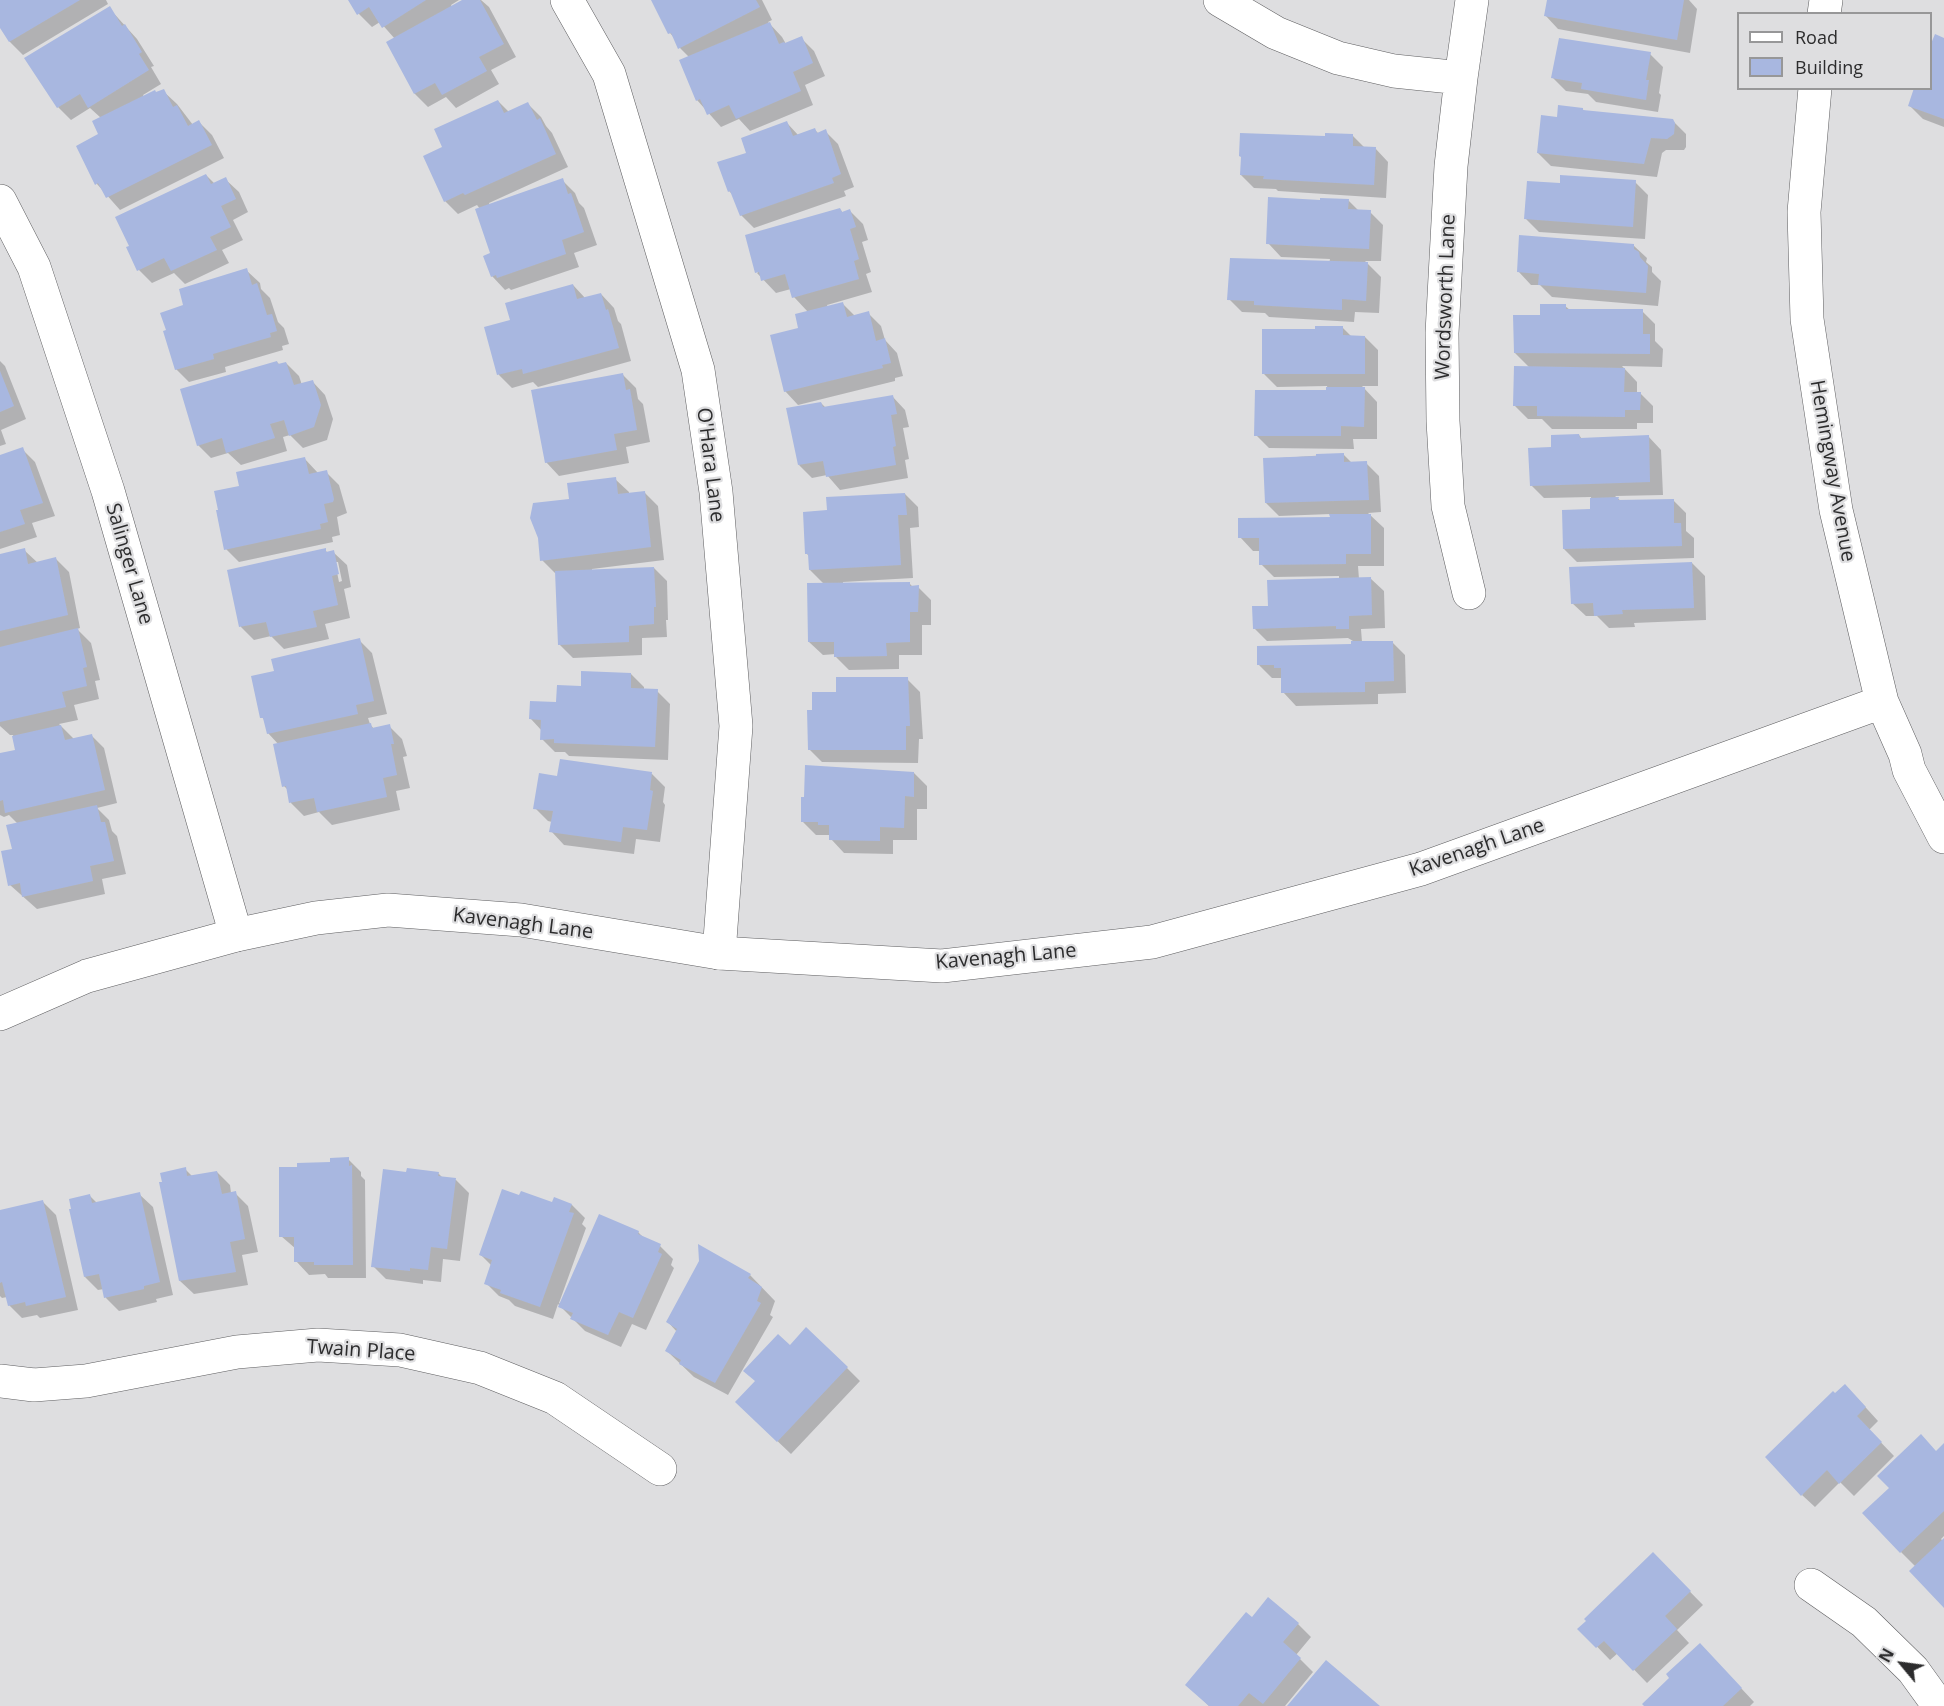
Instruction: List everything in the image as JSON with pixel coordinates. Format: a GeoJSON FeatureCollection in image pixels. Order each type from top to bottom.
{"type":"FeatureCollection","features":[{"type":"Feature","properties":{"kind":"street","name":"O'Hara Lane"},"geometry":{"type":"LineString","coordinates":[[567,0],[609,74],[698,370],[716,492],[736,726],[719,953]]}},
{"type":"Feature","properties":{"kind":"street"},"geometry":{"type":"LineString","coordinates":[[1220,0],[1276,33],[1338,58],[1394,71],[1461,78]]}},
{"type":"Feature","properties":{"kind":"street","name":"Wordsworth Lane"},"geometry":{"type":"LineString","coordinates":[[1468,593],[1448,506],[1443,421],[1444,301],[1451,166],[1472,0]]}},
{"type":"Feature","properties":{"kind":"street","name":"Hemingway Avenue"},"geometry":{"type":"LineString","coordinates":[[1815,90],[1804,212],[1808,319],[1836,510],[1882,702],[1905,754],[1909,770],[1944,837]]}},
{"type":"Feature","properties":{"kind":"street","name":"Salinger Lane"},"geometry":{"type":"LineString","coordinates":[[0,201],[34,267],[108,491],[236,935]]}},
{"type":"Feature","properties":{"kind":"street","name":"Kavenagh Lane"},"geometry":{"type":"LineString","coordinates":[[0,1014],[87,976],[236,935],[316,918],[388,910],[521,920],[719,953],[942,966],[1152,942],[1421,869],[1882,702]]}},
{"type":"Feature","properties":{"kind":"street","name":"Twain Place"},"geometry":{"type":"LineString","coordinates":[[0,1382],[34,1385],[86,1381],[237,1352],[318,1345],[400,1350],[480,1368],[555,1398],[660,1469]]}},
{"type":"Feature","properties":{"kind":"street"},"geometry":{"type":"LineString","coordinates":[[1811,1585],[1864,1622],[1913,1670],[1939,1706]]}},
{"type":"Feature","properties":{"kind":"building"},"geometry":{"type":"Polygon","coordinates":[[[0,0],[80,0],[9,42],[0,28],[0,0]]]}},
{"type":"Feature","properties":{"kind":"building"},"geometry":{"type":"Polygon","coordinates":[[[348,0],[426,0],[382,28],[369,7],[357,15],[348,0]]]}},
{"type":"Feature","properties":{"kind":"building"},"geometry":{"type":"Polygon","coordinates":[[[462,0],[480,0],[504,44],[479,57],[487,71],[442,95],[435,83],[414,94],[386,42],[462,0]]]}},
{"type":"Feature","properties":{"kind":"building"},"geometry":{"type":"Polygon","coordinates":[[[651,0],[756,0],[760,7],[678,49],[651,0]]]}},
{"type":"Feature","properties":{"kind":"building"},"geometry":{"type":"Polygon","coordinates":[[[1547,0],[1684,0],[1677,40],[1544,16],[1547,0]]]}},
{"type":"Feature","properties":{"kind":"building"},"geometry":{"type":"Polygon","coordinates":[[[110,6],[122,26],[125,24],[142,52],[139,54],[149,70],[88,108],[80,94],[57,108],[24,58],[110,6]]]}},
{"type":"Feature","properties":{"kind":"building"},"geometry":{"type":"Polygon","coordinates":[[[770,22],[779,44],[802,36],[813,63],[793,72],[801,91],[736,119],[729,105],[707,115],[700,99],[696,101],[679,60],[770,22]]]}},
{"type":"Feature","properties":{"kind":"building"},"geometry":{"type":"Polygon","coordinates":[[[1935,34],[1944,38],[1944,119],[1908,106],[1913,90],[1932,90],[1932,41],[1935,34]]]}},
{"type":"Feature","properties":{"kind":"building"},"geometry":{"type":"Polygon","coordinates":[[[1559,38],[1651,52],[1646,80],[1649,80],[1646,100],[1581,89],[1582,83],[1551,78],[1559,38]]]}},
{"type":"Feature","properties":{"kind":"building"},"geometry":{"type":"Polygon","coordinates":[[[164,89],[173,107],[177,105],[188,126],[199,120],[212,145],[106,198],[98,183],[95,185],[76,146],[98,134],[92,121],[155,90],[156,92],[164,89]]]}},
{"type":"Feature","properties":{"kind":"building"},"geometry":{"type":"Polygon","coordinates":[[[498,100],[504,113],[528,102],[537,120],[540,118],[556,154],[465,195],[463,193],[444,202],[423,156],[442,147],[434,129],[498,100]]]}},
{"type":"Feature","properties":{"kind":"building"},"geometry":{"type":"Polygon","coordinates":[[[1558,105],[1583,108],[1583,110],[1673,119],[1674,134],[1667,139],[1651,138],[1644,164],[1537,153],[1541,115],[1557,117],[1558,105]]]}},
{"type":"Feature","properties":{"kind":"building"},"geometry":{"type":"Polygon","coordinates":[[[787,121],[793,136],[815,128],[817,133],[826,129],[841,174],[832,178],[834,183],[740,216],[717,162],[746,153],[741,138],[787,121]]]}},
{"type":"Feature","properties":{"kind":"building"},"geometry":{"type":"Polygon","coordinates":[[[1240,133],[1325,136],[1325,133],[1353,134],[1353,146],[1376,147],[1374,185],[1263,179],[1264,176],[1240,175],[1240,133]]]}},
{"type":"Feature","properties":{"kind":"building"},"geometry":{"type":"Polygon","coordinates":[[[206,174],[211,184],[226,177],[236,199],[221,206],[231,227],[210,237],[217,250],[171,271],[164,258],[137,271],[126,247],[129,246],[115,217],[206,174]]]}},
{"type":"Feature","properties":{"kind":"building"},"geometry":{"type":"Polygon","coordinates":[[[1560,175],[1636,180],[1633,227],[1524,219],[1527,181],[1560,183],[1560,175]]]}},
{"type":"Feature","properties":{"kind":"building"},"geometry":{"type":"Polygon","coordinates":[[[563,178],[568,194],[571,193],[584,232],[562,240],[566,254],[497,278],[496,275],[491,277],[483,256],[490,253],[475,209],[563,178]]]}},
{"type":"Feature","properties":{"kind":"building"},"geometry":{"type":"Polygon","coordinates":[[[1268,197],[1349,199],[1348,209],[1371,210],[1369,249],[1266,244],[1268,197]]]}},
{"type":"Feature","properties":{"kind":"building"},"geometry":{"type":"Polygon","coordinates":[[[840,208],[842,212],[850,209],[856,227],[850,229],[859,259],[854,261],[859,279],[792,298],[785,274],[761,281],[759,272],[755,273],[745,235],[840,208]]]}},
{"type":"Feature","properties":{"kind":"building"},"geometry":{"type":"Polygon","coordinates":[[[1519,235],[1634,244],[1634,249],[1639,252],[1640,257],[1648,266],[1646,293],[1538,285],[1539,274],[1517,272],[1519,235]]]}},
{"type":"Feature","properties":{"kind":"building"},"geometry":{"type":"Polygon","coordinates":[[[1230,258],[1368,262],[1366,301],[1342,299],[1342,310],[1254,305],[1254,301],[1227,300],[1230,258]]]}},
{"type":"Feature","properties":{"kind":"building"},"geometry":{"type":"Polygon","coordinates":[[[247,268],[252,285],[257,283],[267,315],[272,314],[277,331],[270,333],[271,337],[213,354],[214,359],[175,370],[160,313],[183,305],[179,289],[247,268]]]}},
{"type":"Feature","properties":{"kind":"building"},"geometry":{"type":"Polygon","coordinates":[[[573,284],[577,299],[601,293],[619,348],[523,374],[522,369],[497,375],[484,327],[510,320],[505,303],[573,284]]]}},
{"type":"Feature","properties":{"kind":"building"},"geometry":{"type":"Polygon","coordinates":[[[843,302],[847,317],[869,311],[876,341],[885,338],[891,363],[882,365],[883,368],[784,392],[770,335],[798,328],[795,314],[843,302]]]}},
{"type":"Feature","properties":{"kind":"building"},"geometry":{"type":"Polygon","coordinates":[[[1540,304],[1566,304],[1566,309],[1643,309],[1643,334],[1650,334],[1650,354],[1514,353],[1513,315],[1540,315],[1540,304]]]}},
{"type":"Feature","properties":{"kind":"building"},"geometry":{"type":"Polygon","coordinates":[[[1315,326],[1343,326],[1343,335],[1365,336],[1365,374],[1262,374],[1262,329],[1315,329],[1315,326]]]}},
{"type":"Feature","properties":{"kind":"building"},"geometry":{"type":"Polygon","coordinates":[[[277,361],[278,364],[286,362],[294,385],[313,380],[321,405],[314,427],[289,436],[284,420],[270,424],[275,438],[226,453],[222,438],[197,446],[180,389],[277,361]]]}},
{"type":"Feature","properties":{"kind":"building"},"geometry":{"type":"Polygon","coordinates":[[[1514,366],[1625,368],[1624,392],[1641,392],[1640,410],[1625,410],[1625,417],[1537,416],[1537,406],[1513,406],[1514,366]]]}},
{"type":"Feature","properties":{"kind":"building"},"geometry":{"type":"Polygon","coordinates":[[[0,371],[14,406],[0,412],[0,371]]]}},
{"type":"Feature","properties":{"kind":"building"},"geometry":{"type":"Polygon","coordinates":[[[623,373],[626,390],[630,389],[637,430],[614,434],[617,450],[545,463],[531,390],[623,373]]]}},
{"type":"Feature","properties":{"kind":"building"},"geometry":{"type":"Polygon","coordinates":[[[1326,387],[1365,387],[1364,427],[1341,426],[1341,436],[1254,436],[1255,390],[1326,390],[1326,387]]]}},
{"type":"Feature","properties":{"kind":"building"},"geometry":{"type":"Polygon","coordinates":[[[893,395],[897,414],[891,415],[896,446],[893,447],[896,465],[826,477],[823,461],[798,465],[786,408],[821,402],[823,407],[893,395]]]}},
{"type":"Feature","properties":{"kind":"building"},"geometry":{"type":"Polygon","coordinates":[[[1579,434],[1580,438],[1649,435],[1650,482],[1530,486],[1528,448],[1551,447],[1551,435],[1579,434]]]}},
{"type":"Feature","properties":{"kind":"building"},"geometry":{"type":"Polygon","coordinates":[[[23,447],[43,503],[20,510],[25,524],[0,532],[0,455],[23,447]]]}},
{"type":"Feature","properties":{"kind":"building"},"geometry":{"type":"Polygon","coordinates":[[[1344,453],[1344,462],[1367,461],[1369,500],[1265,503],[1263,458],[1344,453]]]}},
{"type":"Feature","properties":{"kind":"building"},"geometry":{"type":"Polygon","coordinates":[[[305,457],[309,474],[327,470],[334,499],[333,502],[324,504],[328,522],[320,524],[321,529],[224,550],[214,491],[239,486],[236,472],[305,457]]]}},
{"type":"Feature","properties":{"kind":"building"},"geometry":{"type":"Polygon","coordinates":[[[616,477],[618,494],[645,491],[651,547],[540,561],[538,538],[530,518],[533,503],[569,499],[567,483],[616,477]]]}},
{"type":"Feature","properties":{"kind":"building"},"geometry":{"type":"Polygon","coordinates":[[[905,493],[907,515],[898,515],[901,565],[809,570],[808,554],[805,554],[803,512],[827,510],[826,497],[905,493]]]}},
{"type":"Feature","properties":{"kind":"building"},"geometry":{"type":"Polygon","coordinates":[[[1619,497],[1618,500],[1674,499],[1674,523],[1681,523],[1682,546],[1563,549],[1562,510],[1590,509],[1590,498],[1619,497]]]}},
{"type":"Feature","properties":{"kind":"building"},"geometry":{"type":"Polygon","coordinates":[[[1329,514],[1371,514],[1371,554],[1346,554],[1346,564],[1259,565],[1259,538],[1238,538],[1238,518],[1330,517],[1329,514]]]}},
{"type":"Feature","properties":{"kind":"building"},"geometry":{"type":"Polygon","coordinates":[[[25,548],[28,564],[56,557],[68,615],[0,631],[0,554],[25,548]]]}},
{"type":"Feature","properties":{"kind":"building"},"geometry":{"type":"Polygon","coordinates":[[[326,548],[326,552],[334,550],[339,574],[332,576],[338,605],[313,611],[317,627],[270,637],[266,622],[239,627],[227,570],[326,548]]]}},
{"type":"Feature","properties":{"kind":"building"},"geometry":{"type":"Polygon","coordinates":[[[1692,562],[1694,608],[1622,610],[1623,614],[1594,616],[1593,603],[1571,604],[1569,567],[1692,562]]]}},
{"type":"Feature","properties":{"kind":"building"},"geometry":{"type":"Polygon","coordinates":[[[654,567],[656,607],[654,607],[654,624],[629,626],[629,642],[558,645],[555,571],[654,567]]]}},
{"type":"Feature","properties":{"kind":"building"},"geometry":{"type":"Polygon","coordinates":[[[1371,577],[1372,615],[1349,616],[1349,629],[1336,629],[1336,626],[1253,629],[1252,606],[1268,606],[1267,580],[1371,577]]]}},
{"type":"Feature","properties":{"kind":"building"},"geometry":{"type":"Polygon","coordinates":[[[910,582],[910,586],[919,585],[918,612],[910,612],[910,642],[886,643],[887,656],[834,657],[834,642],[808,642],[807,583],[910,582]]]}},
{"type":"Feature","properties":{"kind":"building"},"geometry":{"type":"Polygon","coordinates":[[[78,628],[87,667],[83,668],[87,686],[62,692],[66,707],[0,722],[0,647],[78,628]]]}},
{"type":"Feature","properties":{"kind":"building"},"geometry":{"type":"Polygon","coordinates":[[[360,638],[374,701],[356,705],[358,714],[267,734],[263,718],[260,718],[251,676],[274,671],[271,659],[360,638]]]}},
{"type":"Feature","properties":{"kind":"building"},"geometry":{"type":"Polygon","coordinates":[[[1351,641],[1393,641],[1394,681],[1365,682],[1365,692],[1281,693],[1281,668],[1274,668],[1274,665],[1257,665],[1257,646],[1351,644],[1351,641]]]}},
{"type":"Feature","properties":{"kind":"building"},"geometry":{"type":"Polygon","coordinates":[[[581,671],[631,673],[631,688],[658,689],[655,747],[554,743],[554,739],[540,740],[541,720],[529,719],[530,701],[556,702],[557,685],[581,686],[581,671]]]}},
{"type":"Feature","properties":{"kind":"building"},"geometry":{"type":"Polygon","coordinates":[[[836,677],[908,677],[910,726],[906,726],[906,750],[808,750],[807,710],[812,710],[812,692],[836,692],[836,677]]]}},
{"type":"Feature","properties":{"kind":"building"},"geometry":{"type":"Polygon","coordinates":[[[371,723],[372,728],[390,724],[397,775],[383,778],[387,797],[317,812],[314,798],[289,803],[286,786],[282,787],[273,744],[371,723]]]}},
{"type":"Feature","properties":{"kind":"building"},"geometry":{"type":"Polygon","coordinates":[[[61,725],[65,740],[92,734],[105,790],[5,813],[3,800],[0,801],[0,753],[15,750],[12,736],[61,725]]]}},
{"type":"Feature","properties":{"kind":"building"},"geometry":{"type":"Polygon","coordinates":[[[560,759],[652,772],[650,790],[653,791],[647,830],[623,827],[621,842],[549,832],[553,811],[533,809],[539,773],[557,776],[560,759]]]}},
{"type":"Feature","properties":{"kind":"building"},"geometry":{"type":"Polygon","coordinates":[[[805,765],[914,772],[914,797],[905,796],[904,828],[880,827],[880,841],[829,840],[829,825],[818,825],[818,822],[801,822],[805,765]]]}},
{"type":"Feature","properties":{"kind":"building"},"geometry":{"type":"Polygon","coordinates":[[[97,805],[101,822],[105,822],[114,861],[90,866],[93,881],[22,897],[20,883],[8,886],[1,851],[12,849],[6,825],[97,805]]]}},
{"type":"Feature","properties":{"kind":"building"},"geometry":{"type":"Polygon","coordinates":[[[349,1157],[349,1166],[352,1165],[353,1265],[314,1265],[314,1262],[294,1262],[294,1237],[279,1237],[279,1167],[297,1167],[297,1163],[330,1162],[330,1158],[349,1157]]]}},
{"type":"Feature","properties":{"kind":"building"},"geometry":{"type":"Polygon","coordinates":[[[186,1167],[187,1176],[217,1171],[222,1194],[236,1191],[245,1239],[230,1242],[236,1272],[179,1281],[159,1182],[162,1182],[160,1173],[186,1167]]]}},
{"type":"Feature","properties":{"kind":"building"},"geometry":{"type":"Polygon","coordinates":[[[407,1168],[439,1172],[438,1176],[456,1178],[447,1249],[431,1247],[428,1270],[410,1268],[410,1271],[371,1267],[383,1169],[406,1172],[407,1168]]]}},
{"type":"Feature","properties":{"kind":"building"},"geometry":{"type":"Polygon","coordinates":[[[502,1189],[519,1195],[521,1191],[552,1202],[554,1197],[572,1204],[569,1212],[574,1213],[540,1307],[500,1293],[501,1290],[484,1284],[492,1260],[479,1255],[502,1189]]]}},
{"type":"Feature","properties":{"kind":"building"},"geometry":{"type":"Polygon","coordinates":[[[140,1192],[160,1282],[144,1286],[144,1289],[104,1298],[99,1274],[84,1277],[69,1209],[71,1209],[69,1199],[90,1194],[92,1203],[140,1192]]]}},
{"type":"Feature","properties":{"kind":"building"},"geometry":{"type":"Polygon","coordinates":[[[43,1200],[66,1297],[26,1306],[25,1302],[8,1306],[2,1282],[0,1283],[0,1210],[43,1200]]]}},
{"type":"Feature","properties":{"kind":"building"},"geometry":{"type":"Polygon","coordinates":[[[599,1214],[639,1231],[638,1234],[661,1244],[658,1252],[662,1254],[633,1318],[619,1312],[608,1335],[570,1319],[573,1313],[558,1307],[599,1214]]]}},
{"type":"Feature","properties":{"kind":"building"},"geometry":{"type":"Polygon","coordinates":[[[698,1244],[751,1274],[748,1278],[762,1287],[757,1301],[761,1303],[715,1383],[679,1364],[681,1360],[665,1351],[677,1329],[666,1322],[699,1261],[698,1244]]]}},
{"type":"Feature","properties":{"kind":"building"},"geometry":{"type":"Polygon","coordinates":[[[806,1327],[848,1367],[777,1442],[735,1402],[755,1381],[743,1371],[778,1334],[790,1345],[806,1327]]]}},
{"type":"Feature","properties":{"kind":"building"},"geometry":{"type":"Polygon","coordinates":[[[1845,1384],[1866,1407],[1857,1416],[1882,1442],[1839,1484],[1827,1470],[1801,1496],[1765,1457],[1833,1391],[1835,1393],[1845,1384]]]}},
{"type":"Feature","properties":{"kind":"building"},"geometry":{"type":"Polygon","coordinates":[[[1921,1434],[1936,1451],[1944,1443],[1944,1511],[1900,1553],[1862,1513],[1889,1488],[1877,1476],[1921,1434]]]}},
{"type":"Feature","properties":{"kind":"building"},"geometry":{"type":"Polygon","coordinates":[[[1944,1538],[1944,1608],[1909,1571],[1944,1538]]]}},
{"type":"Feature","properties":{"kind":"building"},"geometry":{"type":"Polygon","coordinates":[[[1653,1552],[1691,1591],[1665,1616],[1677,1629],[1633,1671],[1604,1641],[1596,1648],[1577,1629],[1586,1621],[1584,1619],[1653,1552]]]}},
{"type":"Feature","properties":{"kind":"building"},"geometry":{"type":"Polygon","coordinates":[[[1268,1597],[1299,1623],[1283,1642],[1301,1658],[1263,1704],[1249,1693],[1238,1706],[1209,1706],[1185,1685],[1246,1612],[1252,1617],[1268,1597]]]}},
{"type":"Feature","properties":{"kind":"building"},"geometry":{"type":"Polygon","coordinates":[[[1700,1643],[1742,1688],[1723,1706],[1644,1706],[1642,1704],[1669,1678],[1666,1674],[1700,1643]]]}},
{"type":"Feature","properties":{"kind":"building"},"geometry":{"type":"Polygon","coordinates":[[[1326,1660],[1380,1706],[1287,1706],[1326,1660]]]}}]}
